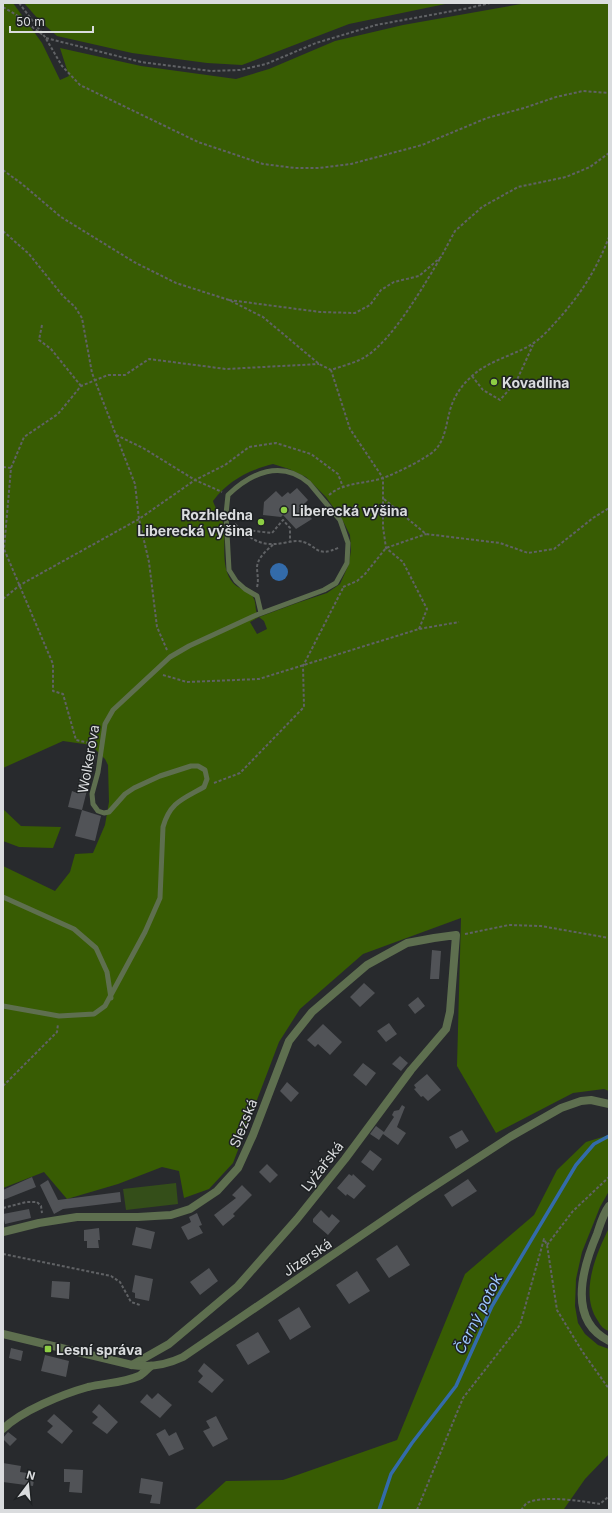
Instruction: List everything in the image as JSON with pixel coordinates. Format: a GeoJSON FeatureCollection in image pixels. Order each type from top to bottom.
{"type":"FeatureCollection","features":[{"type":"Feature","properties":{"kind":"street","name":"Slezská"},"geometry":{"type":"LineString","coordinates":[[3,1232],[39,1223],[77,1217],[138,1217],[171,1215],[190,1209],[217,1191],[238,1168],[253,1135],[289,1040],[312,1012],[367,965],[407,943],[456,935]]}},
{"type":"Feature","properties":{"kind":"street","name":"Lyžařská"},"geometry":{"type":"LineString","coordinates":[[132,1365],[169,1344],[238,1286],[297,1219],[345,1159],[411,1070],[446,1029],[450,1012],[456,935]]}},
{"type":"Feature","properties":{"kind":"street","name":"Jizerská"},"geometry":{"type":"LineString","coordinates":[[3,1334],[132,1365],[163,1365],[183,1357],[416,1198],[510,1136],[561,1108],[581,1101],[591,1100],[609,1104]]}},
{"type":"Feature","properties":{"kind":"street"},"geometry":{"type":"LineString","coordinates":[[609,1206],[586,1261],[582,1281],[582,1301],[589,1326],[597,1335],[609,1341]]}},
{"type":"Feature","properties":{"kind":"street"},"geometry":{"type":"LineString","coordinates":[[3,1429],[12,1421],[59,1398],[88,1387],[139,1376],[151,1366]]}},
{"type":"Feature","properties":{"kind":"lane","name":"Wolkerova"},"geometry":{"type":"LineString","coordinates":[[204,787],[207,779],[205,770],[198,766],[190,766],[160,776],[134,788],[125,794],[109,812],[104,813],[98,811],[93,804],[92,794],[98,772],[104,724],[113,710],[152,672],[170,657],[188,646],[261,613],[324,590],[336,583],[347,563],[348,543],[340,520],[326,498],[303,478],[290,472],[269,470],[246,479],[228,495],[226,514],[229,570],[236,581],[245,590],[257,596]]}},
{"type":"Feature","properties":{"kind":"lane"},"geometry":{"type":"LineString","coordinates":[[257,596],[261,613]]}},
{"type":"Feature","properties":{"kind":"lane"},"geometry":{"type":"LineString","coordinates":[[3,1006],[59,1016],[94,1014],[105,1006],[111,998],[145,932],[160,898],[164,827],[166,818],[171,808],[178,802],[204,787]]}},
{"type":"Feature","properties":{"kind":"lane"},"geometry":{"type":"LineString","coordinates":[[3,897],[74,929],[96,948],[107,972],[111,998]]}},
{"type":"Feature","properties":{"kind":"path"},"geometry":{"type":"LineString","coordinates":[[19,3],[45,38],[62,66],[80,85],[198,142],[263,164],[295,168],[319,168],[351,164],[422,145],[488,118],[556,97],[583,91],[609,93]]}},
{"type":"Feature","properties":{"kind":"path"},"geometry":{"type":"LineString","coordinates":[[3,7],[15,14],[45,38],[141,62],[210,71],[240,70],[266,64],[316,42],[376,25],[490,3]]}},
{"type":"Feature","properties":{"kind":"path"},"geometry":{"type":"LineString","coordinates":[[331,370],[366,356],[384,341],[402,318],[442,257],[455,231],[482,207],[518,187],[566,177],[590,167],[609,153]]}},
{"type":"Feature","properties":{"kind":"path"},"geometry":{"type":"LineString","coordinates":[[3,170],[61,217],[134,262],[176,283],[228,300],[263,317],[319,364],[331,370],[350,429],[383,478],[383,527],[386,548],[403,562],[427,609],[419,629]]}},
{"type":"Feature","properties":{"kind":"path"},"geometry":{"type":"LineString","coordinates":[[3,231],[29,254],[82,318],[92,373],[135,484],[139,518],[149,562],[157,627],[170,657]]}},
{"type":"Feature","properties":{"kind":"path"},"geometry":{"type":"LineString","coordinates":[[326,498],[334,491],[343,487],[383,478],[421,460],[434,451],[444,437],[451,405],[458,392],[472,376],[484,367],[533,344],[553,325],[582,291],[602,256],[609,237]]}},
{"type":"Feature","properties":{"kind":"path"},"geometry":{"type":"LineString","coordinates":[[228,300],[320,312],[355,313],[370,305],[381,290],[394,282],[419,276],[442,257]]}},
{"type":"Feature","properties":{"kind":"path"},"geometry":{"type":"LineString","coordinates":[[42,325],[39,340],[51,349],[81,386]]}},
{"type":"Feature","properties":{"kind":"path"},"geometry":{"type":"LineString","coordinates":[[472,376],[483,390],[500,400],[516,382],[533,344]]}},
{"type":"Feature","properties":{"kind":"path"},"geometry":{"type":"LineString","coordinates":[[102,746],[76,740],[62,694],[53,691],[52,664],[4,549],[11,468],[24,437],[58,414],[81,386],[108,375],[125,375],[149,359],[226,369],[319,364]]}},
{"type":"Feature","properties":{"kind":"path"},"geometry":{"type":"LineString","coordinates":[[116,435],[143,448],[194,480],[223,492]]}},
{"type":"Feature","properties":{"kind":"path"},"geometry":{"type":"LineString","coordinates":[[3,599],[20,585],[139,518],[194,480],[225,464],[250,447],[276,443],[311,454],[338,474],[343,487]]}},
{"type":"Feature","properties":{"kind":"path"},"geometry":{"type":"LineString","coordinates":[[3,467],[11,468]]}},
{"type":"Feature","properties":{"kind":"path"},"geometry":{"type":"LineString","coordinates":[[383,498],[426,534]]}},
{"type":"Feature","properties":{"kind":"path"},"geometry":{"type":"LineString","coordinates":[[204,787],[240,773],[304,707],[303,666],[344,586],[357,581],[365,574],[386,548],[426,534],[500,543],[528,553],[554,549],[593,518],[609,508]]}},
{"type":"Feature","properties":{"kind":"path"},"geometry":{"type":"LineString","coordinates":[[226,514],[244,533],[258,542],[275,544],[296,541],[307,543],[322,552],[329,552],[348,543]]}},
{"type":"Feature","properties":{"kind":"path"},"geometry":{"type":"LineString","coordinates":[[244,533],[246,530],[272,533],[284,520],[290,528],[290,542]]}},
{"type":"Feature","properties":{"kind":"path"},"geometry":{"type":"LineString","coordinates":[[257,596],[256,590],[259,580],[257,568],[260,559],[266,551],[275,544]]}},
{"type":"Feature","properties":{"kind":"path"},"geometry":{"type":"LineString","coordinates":[[152,672],[187,682],[259,679],[419,629],[460,622]]}},
{"type":"Feature","properties":{"kind":"path"},"geometry":{"type":"LineString","coordinates":[[456,935],[509,925],[541,926],[609,938]]}},
{"type":"Feature","properties":{"kind":"path"},"geometry":{"type":"LineString","coordinates":[[3,1086],[57,1032],[59,1016]]}},
{"type":"Feature","properties":{"kind":"path"},"geometry":{"type":"LineString","coordinates":[[547,1245],[574,1211],[609,1178]]}},
{"type":"Feature","properties":{"kind":"path"},"geometry":{"type":"LineString","coordinates":[[3,1208],[26,1202],[37,1202],[41,1206],[43,1215],[39,1223]]}},
{"type":"Feature","properties":{"kind":"path"},"geometry":{"type":"LineString","coordinates":[[417,1510],[463,1398],[520,1325],[544,1239],[547,1245],[557,1310],[582,1352],[609,1389]]}},
{"type":"Feature","properties":{"kind":"path"},"geometry":{"type":"LineString","coordinates":[[3,1254],[98,1272],[111,1276],[120,1282],[131,1302],[140,1305]]}},
{"type":"Feature","properties":{"kind":"path"},"geometry":{"type":"LineString","coordinates":[[521,1510],[526,1503],[541,1499],[600,1504],[609,1496]]}},
{"type":"Feature","properties":{"kind":"green space"},"geometry":{"type":"Polygon","coordinates":[[[3,3],[13,3],[42,43],[60,80],[69,76],[60,48],[141,66],[236,79],[269,69],[335,41],[403,25],[527,3],[609,3],[609,1091],[604,1089],[573,1093],[496,1133],[457,1066],[461,918],[363,954],[300,1009],[279,1042],[233,1163],[209,1189],[184,1198],[179,1171],[162,1167],[118,1184],[67,1199],[44,1172],[3,1188],[3,866],[55,891],[70,872],[75,854],[93,853],[105,825],[109,802],[108,765],[105,759],[91,745],[63,741],[3,768],[3,3]],[[273,464],[240,477],[225,488],[213,501],[224,524],[224,556],[226,570],[235,585],[253,597],[257,615],[259,617],[327,593],[340,584],[349,564],[351,550],[350,535],[343,521],[326,497],[306,477],[289,469],[273,464]],[[259,617],[250,622],[257,634],[267,629],[264,621],[259,617]]]}},
{"type":"Feature","properties":{"kind":"green space"},"geometry":{"type":"Polygon","coordinates":[[[24,3],[450,3],[349,24],[242,65],[207,63],[132,53],[57,36],[39,20],[24,3]]]}},
{"type":"Feature","properties":{"kind":"green space"},"geometry":{"type":"Polygon","coordinates":[[[3,809],[21,826],[61,827],[53,848],[19,847],[3,841],[3,809]]]}},
{"type":"Feature","properties":{"kind":"green space"},"geometry":{"type":"Polygon","coordinates":[[[609,1135],[609,1191],[600,1207],[582,1252],[576,1279],[575,1306],[578,1323],[585,1334],[598,1345],[609,1349],[609,1454],[585,1479],[564,1509],[565,1510],[194,1510],[226,1481],[283,1480],[397,1440],[465,1274],[534,1215],[557,1170],[586,1142],[609,1135]]]}},
{"type":"Feature","properties":{"kind":"green space"},"geometry":{"type":"Polygon","coordinates":[[[176,1183],[178,1204],[126,1210],[123,1189],[176,1183]]]}},
{"type":"Feature","properties":{"kind":"green space"},"geometry":{"type":"Polygon","coordinates":[[[609,1228],[609,1331],[601,1326],[592,1310],[590,1287],[595,1262],[609,1228]]]}},
{"type":"Feature","properties":{"kind":"water"},"geometry":{"type":"Polygon","coordinates":[[[275,563],[283,563],[288,568],[286,579],[283,581],[275,581],[270,576],[270,568],[275,563]]]}},
{"type":"Feature","properties":{"kind":"building","name":"Liberecká výšina"},"geometry":{"type":"Polygon","coordinates":[[[297,488],[308,500],[301,507],[312,519],[296,529],[283,515],[281,517],[263,515],[264,502],[276,491],[282,497],[288,492],[290,494],[297,488]]]}},
{"type":"Feature","properties":{"kind":"building"},"geometry":{"type":"Polygon","coordinates":[[[87,752],[96,755],[82,810],[68,807],[72,791],[77,793],[87,752]]]}},
{"type":"Feature","properties":{"kind":"building"},"geometry":{"type":"Polygon","coordinates":[[[82,810],[101,816],[95,841],[75,836],[82,810]]]}},
{"type":"Feature","properties":{"kind":"building"},"geometry":{"type":"Polygon","coordinates":[[[432,950],[441,951],[439,979],[430,979],[432,950]]]}},
{"type":"Feature","properties":{"kind":"building"},"geometry":{"type":"Polygon","coordinates":[[[364,983],[375,993],[360,1007],[350,997],[364,983]]]}},
{"type":"Feature","properties":{"kind":"building"},"geometry":{"type":"Polygon","coordinates":[[[418,997],[425,1006],[415,1014],[408,1005],[418,997]]]}},
{"type":"Feature","properties":{"kind":"building"},"geometry":{"type":"Polygon","coordinates":[[[389,1023],[397,1034],[386,1042],[377,1031],[389,1023]]]}},
{"type":"Feature","properties":{"kind":"building"},"geometry":{"type":"Polygon","coordinates":[[[323,1024],[342,1042],[330,1055],[318,1044],[315,1047],[307,1040],[323,1024]]]}},
{"type":"Feature","properties":{"kind":"building"},"geometry":{"type":"Polygon","coordinates":[[[400,1056],[408,1063],[401,1071],[392,1064],[400,1056]]]}},
{"type":"Feature","properties":{"kind":"building"},"geometry":{"type":"Polygon","coordinates":[[[363,1063],[376,1073],[366,1086],[353,1075],[363,1063]]]}},
{"type":"Feature","properties":{"kind":"building"},"geometry":{"type":"Polygon","coordinates":[[[427,1074],[441,1090],[428,1101],[423,1096],[421,1097],[414,1089],[416,1088],[414,1085],[427,1074]]]}},
{"type":"Feature","properties":{"kind":"building"},"geometry":{"type":"Polygon","coordinates":[[[287,1082],[299,1093],[291,1102],[280,1091],[287,1082]]]}},
{"type":"Feature","properties":{"kind":"building"},"geometry":{"type":"Polygon","coordinates":[[[402,1105],[405,1107],[397,1127],[406,1133],[398,1145],[383,1134],[379,1140],[370,1134],[376,1126],[384,1132],[394,1117],[392,1115],[394,1111],[399,1110],[402,1105]]]}},
{"type":"Feature","properties":{"kind":"building"},"geometry":{"type":"Polygon","coordinates":[[[462,1130],[469,1141],[456,1149],[449,1137],[462,1130]]]}},
{"type":"Feature","properties":{"kind":"building"},"geometry":{"type":"Polygon","coordinates":[[[370,1150],[382,1159],[373,1171],[361,1162],[370,1150]]]}},
{"type":"Feature","properties":{"kind":"building"},"geometry":{"type":"Polygon","coordinates":[[[267,1164],[278,1175],[270,1183],[259,1172],[267,1164]]]}},
{"type":"Feature","properties":{"kind":"building"},"geometry":{"type":"Polygon","coordinates":[[[349,1174],[352,1176],[353,1174],[366,1186],[354,1199],[347,1194],[346,1196],[337,1188],[349,1174]]]}},
{"type":"Feature","properties":{"kind":"building"},"geometry":{"type":"Polygon","coordinates":[[[32,1177],[36,1187],[3,1200],[3,1190],[32,1177]]]}},
{"type":"Feature","properties":{"kind":"building"},"geometry":{"type":"Polygon","coordinates":[[[468,1179],[477,1191],[452,1207],[444,1195],[468,1179]]]}},
{"type":"Feature","properties":{"kind":"building"},"geometry":{"type":"Polygon","coordinates":[[[48,1180],[58,1200],[120,1192],[121,1202],[63,1209],[54,1214],[40,1185],[48,1180]]]}},
{"type":"Feature","properties":{"kind":"building"},"geometry":{"type":"Polygon","coordinates":[[[242,1185],[252,1195],[233,1214],[235,1216],[223,1226],[214,1215],[236,1198],[232,1195],[242,1185]]]}},
{"type":"Feature","properties":{"kind":"building"},"geometry":{"type":"Polygon","coordinates":[[[29,1209],[31,1218],[5,1224],[3,1214],[29,1209]]]}},
{"type":"Feature","properties":{"kind":"building"},"geometry":{"type":"Polygon","coordinates":[[[321,1210],[329,1218],[332,1214],[340,1221],[328,1235],[313,1222],[313,1219],[321,1210]]]}},
{"type":"Feature","properties":{"kind":"building"},"geometry":{"type":"Polygon","coordinates":[[[197,1213],[202,1225],[199,1226],[203,1233],[188,1240],[181,1227],[191,1222],[189,1217],[197,1213]]]}},
{"type":"Feature","properties":{"kind":"building"},"geometry":{"type":"Polygon","coordinates":[[[136,1227],[155,1232],[151,1249],[132,1245],[136,1227]]]}},
{"type":"Feature","properties":{"kind":"building"},"geometry":{"type":"Polygon","coordinates":[[[99,1228],[99,1248],[87,1248],[87,1241],[84,1241],[84,1230],[99,1228]]]}},
{"type":"Feature","properties":{"kind":"building"},"geometry":{"type":"Polygon","coordinates":[[[397,1245],[410,1265],[389,1278],[376,1259],[397,1245]]]}},
{"type":"Feature","properties":{"kind":"building"},"geometry":{"type":"Polygon","coordinates":[[[209,1268],[218,1281],[200,1295],[190,1282],[209,1268]]]}},
{"type":"Feature","properties":{"kind":"building"},"geometry":{"type":"Polygon","coordinates":[[[357,1271],[370,1291],[349,1304],[336,1285],[357,1271]]]}},
{"type":"Feature","properties":{"kind":"building"},"geometry":{"type":"Polygon","coordinates":[[[135,1275],[153,1279],[149,1301],[135,1298],[135,1293],[132,1292],[135,1275]]]}},
{"type":"Feature","properties":{"kind":"building"},"geometry":{"type":"Polygon","coordinates":[[[52,1281],[70,1282],[69,1299],[51,1297],[52,1281]]]}},
{"type":"Feature","properties":{"kind":"building"},"geometry":{"type":"Polygon","coordinates":[[[299,1307],[311,1327],[290,1340],[278,1320],[299,1307]]]}},
{"type":"Feature","properties":{"kind":"building"},"geometry":{"type":"Polygon","coordinates":[[[258,1332],[270,1352],[248,1365],[236,1345],[258,1332]]]}},
{"type":"Feature","properties":{"kind":"building"},"geometry":{"type":"Polygon","coordinates":[[[11,1348],[23,1351],[21,1361],[9,1358],[11,1348]]]}},
{"type":"Feature","properties":{"kind":"building"},"geometry":{"type":"Polygon","coordinates":[[[45,1355],[69,1361],[66,1377],[41,1371],[45,1355]]]}},
{"type":"Feature","properties":{"kind":"building"},"geometry":{"type":"Polygon","coordinates":[[[204,1363],[224,1380],[212,1393],[198,1382],[203,1376],[198,1371],[204,1363]]]}},
{"type":"Feature","properties":{"kind":"building"},"geometry":{"type":"Polygon","coordinates":[[[158,1393],[172,1405],[160,1418],[140,1402],[147,1394],[152,1399],[158,1393]]]}},
{"type":"Feature","properties":{"kind":"building"},"geometry":{"type":"Polygon","coordinates":[[[99,1404],[118,1422],[107,1434],[92,1423],[98,1417],[92,1412],[99,1404]]]}},
{"type":"Feature","properties":{"kind":"building"},"geometry":{"type":"Polygon","coordinates":[[[54,1414],[73,1431],[62,1444],[47,1432],[53,1426],[47,1421],[54,1414]]]}},
{"type":"Feature","properties":{"kind":"building"},"geometry":{"type":"Polygon","coordinates":[[[216,1416],[228,1439],[213,1447],[203,1431],[210,1428],[206,1421],[216,1416]]]}},
{"type":"Feature","properties":{"kind":"building"},"geometry":{"type":"Polygon","coordinates":[[[165,1429],[169,1436],[176,1432],[184,1449],[169,1456],[156,1434],[165,1429]]]}},
{"type":"Feature","properties":{"kind":"building"},"geometry":{"type":"Polygon","coordinates":[[[8,1432],[17,1439],[10,1446],[3,1439],[8,1432]]]}},
{"type":"Feature","properties":{"kind":"building"},"geometry":{"type":"Polygon","coordinates":[[[3,1463],[21,1466],[20,1472],[35,1474],[33,1486],[3,1482],[3,1463]]]}},
{"type":"Feature","properties":{"kind":"building"},"geometry":{"type":"Polygon","coordinates":[[[64,1469],[83,1470],[82,1493],[69,1492],[70,1482],[64,1482],[64,1469]]]}},
{"type":"Feature","properties":{"kind":"building"},"geometry":{"type":"Polygon","coordinates":[[[141,1478],[163,1482],[160,1504],[150,1503],[152,1495],[139,1493],[141,1478]]]}},
{"type":"Feature","properties":{"kind":"waterway","name":"Černý potok"},"geometry":{"type":"LineString","coordinates":[[379,1510],[391,1474],[412,1443],[456,1386],[492,1306],[576,1165],[594,1144],[609,1136]]}},
{"type":"Feature","properties":{"kind":"place","name":"Kovadlina"},"geometry":{"type":"Point","coordinates":[494,382]}},
{"type":"Feature","properties":{"kind":"place","name":"Liberecká výšina"},"geometry":{"type":"Point","coordinates":[284,510]}},
{"type":"Feature","properties":{"kind":"place","name":"Rozhledna Liberecká výšina"},"geometry":{"type":"Point","coordinates":[261,522]}},
{"type":"Feature","properties":{"kind":"place","name":"Lesní správa"},"geometry":{"type":"Point","coordinates":[48,1349]}}]}
